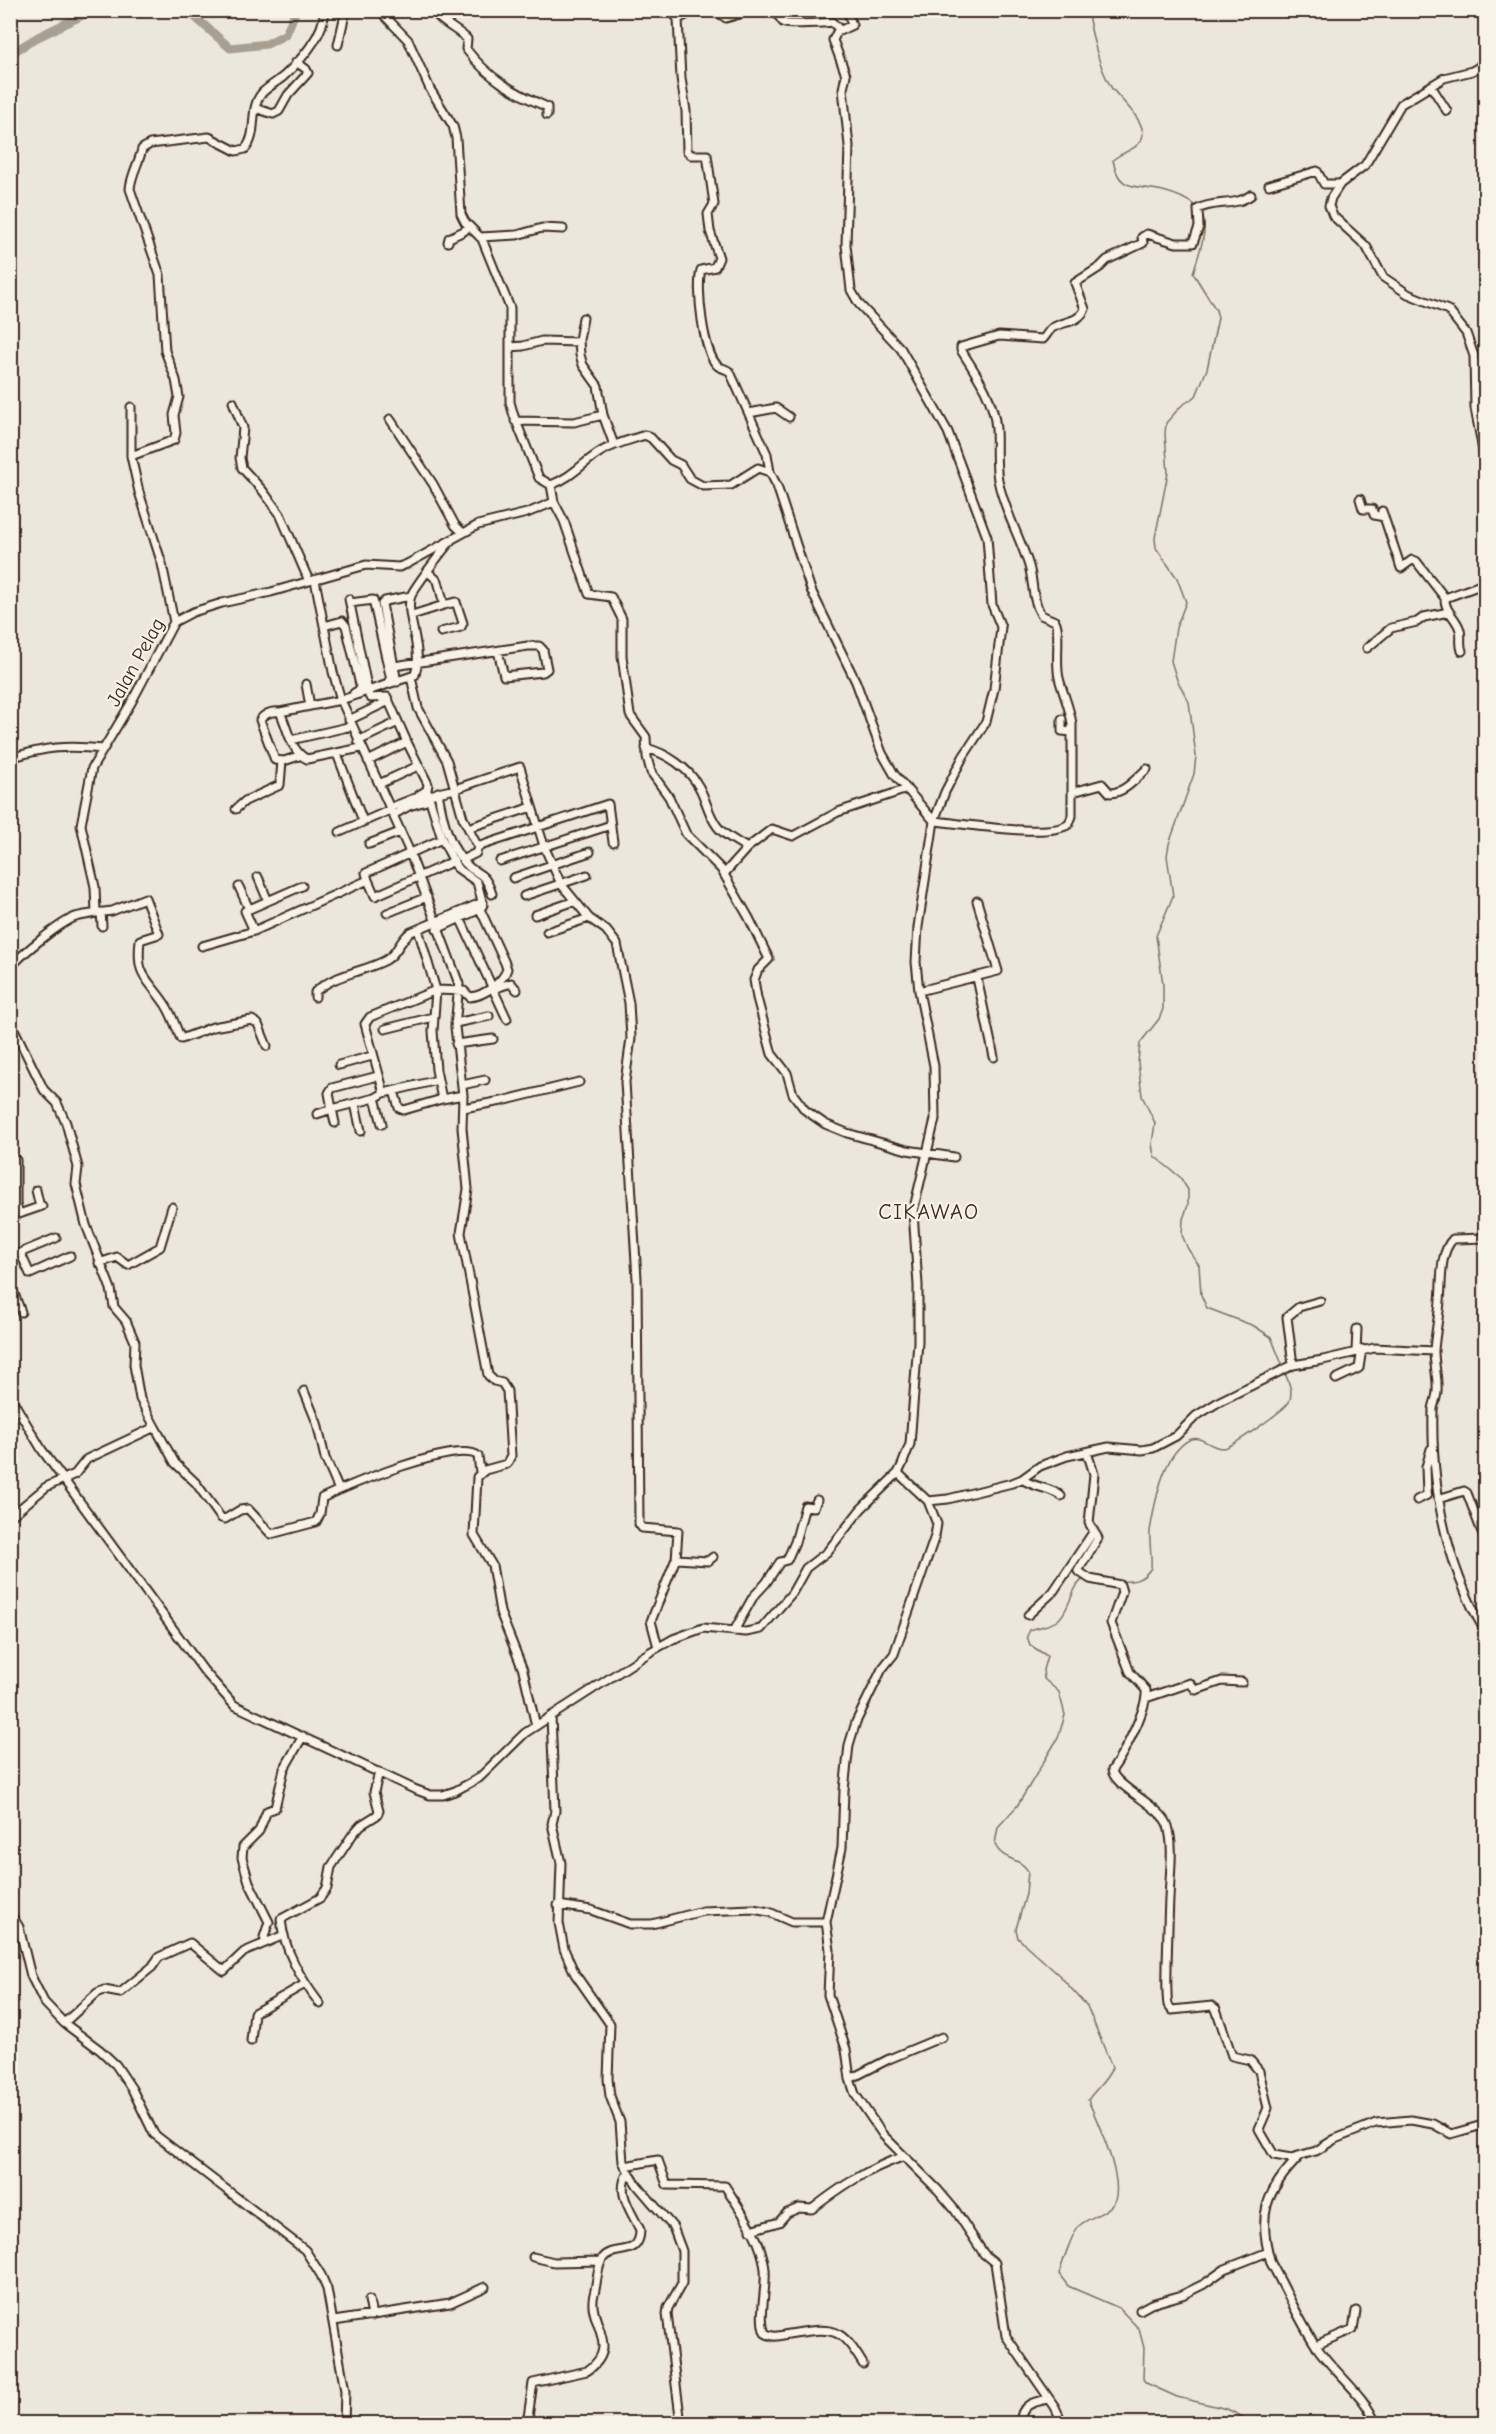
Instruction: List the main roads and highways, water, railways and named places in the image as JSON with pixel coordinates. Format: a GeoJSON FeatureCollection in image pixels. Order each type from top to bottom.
{"type":"FeatureCollection","features":[{"type":"Feature","properties":{"kind":"waterway"},"geometry":{"type":"LineString","coordinates":[[10,54],[38,37],[93,10]]}},
{"type":"Feature","properties":{"kind":"waterway"},"geometry":{"type":"LineString","coordinates":[[187,10],[230,48],[267,44],[286,34],[296,10]]}},
{"type":"Feature","properties":{"kind":"waterway"},"geometry":{"type":"LineString","coordinates":[[1087,10],[1096,50],[1106,78],[1137,118],[1143,132],[1137,145],[1113,160],[1116,171],[1120,178],[1131,186],[1167,192],[1197,207]]}},
{"type":"Feature","properties":{"kind":"waterway"},"geometry":{"type":"LineString","coordinates":[[1200,210],[1204,233],[1193,273],[1216,310],[1218,318],[1207,369],[1196,396],[1181,406],[1166,423],[1168,473],[1155,538],[1156,548],[1177,578],[1186,602],[1176,628],[1171,661],[1177,680],[1189,702],[1196,756],[1194,774],[1169,844],[1167,856],[1173,896],[1156,936],[1163,984],[1163,1009],[1159,1019],[1140,1043],[1138,1062],[1142,1096],[1155,1123],[1152,1144],[1154,1156],[1180,1177],[1188,1190],[1188,1205],[1183,1219],[1182,1235],[1199,1265],[1201,1295],[1207,1308],[1254,1326],[1271,1337],[1283,1367]]}},
{"type":"Feature","properties":{"kind":"waterway"},"geometry":{"type":"LineString","coordinates":[[1115,1581],[1136,1580],[1148,1573],[1151,1568],[1150,1531],[1156,1499],[1167,1466],[1178,1449],[1191,1439],[1202,1440],[1217,1447],[1228,1447],[1269,1419],[1289,1402],[1290,1386],[1284,1371]]}},
{"type":"Feature","properties":{"kind":"waterway"},"geometry":{"type":"LineString","coordinates":[[1085,1578],[1076,1587],[1066,1610],[1058,1620],[1030,1630],[1027,1636],[1030,1645],[1047,1656],[1043,1670],[1044,1679],[1059,1692],[1065,1715],[1058,1738],[1017,1806],[998,1827],[995,1844],[1002,1853],[1020,1863],[1028,1871],[1026,1894],[1016,1929],[1018,1938],[1060,1976],[1087,2006],[1112,2067],[1108,2076],[1088,2100],[1104,2137],[1114,2169],[1116,2196],[1109,2208],[1077,2228],[1059,2274],[1068,2286],[1119,2308],[1139,2329],[1144,2348],[1143,2379],[1146,2383],[1177,2397],[1227,2409],[1257,2424]]}},
{"type":"Feature","properties":{"kind":"district","name":"CIKAWAO"},"geometry":{"type":"Point","coordinates":[929,1211]}}]}
